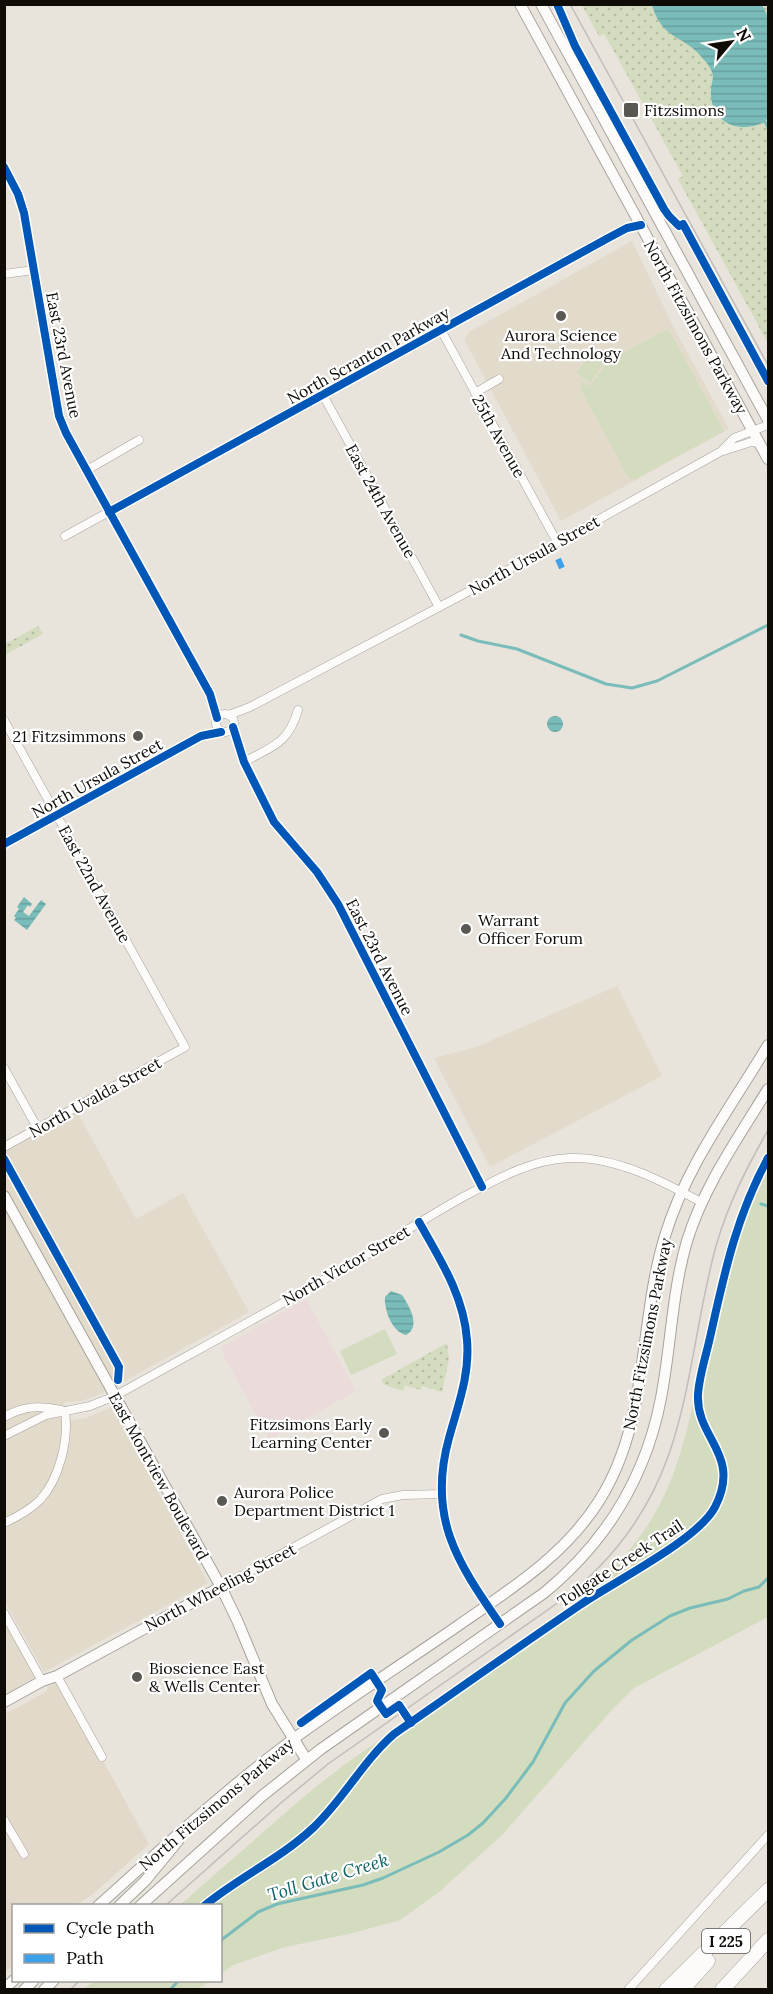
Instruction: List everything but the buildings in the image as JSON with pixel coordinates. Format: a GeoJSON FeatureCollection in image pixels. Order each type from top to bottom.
{"type":"FeatureCollection","features":[{"type":"Feature","properties":{"kind":"highway"},"geometry":{"type":"LineString","coordinates":[[666,1989],[768,1891]]}},
{"type":"Feature","properties":{"kind":"highway","name":"I 225"},"geometry":{"type":"LineString","coordinates":[[682,1989],[768,1891]]}},
{"type":"Feature","properties":{"kind":"highway","name":"I 225"},"geometry":{"type":"LineString","coordinates":[[722,1989],[768,1940]]}},
{"type":"Feature","properties":{"kind":"highway"},"geometry":{"type":"LineString","coordinates":[[735,1989],[768,1948]]}},
{"type":"Feature","properties":{"kind":"main road","name":"North Fitzsimons Parkway"},"geometry":{"type":"LineString","coordinates":[[520,4],[768,459]]}},
{"type":"Feature","properties":{"kind":"main road","name":"North Fitzsimons Parkway"},"geometry":{"type":"LineString","coordinates":[[541,4],[768,420]]}},
{"type":"Feature","properties":{"kind":"main road","name":"North Fitzsimons Parkway"},"geometry":{"type":"LineString","coordinates":[[99,1904],[197,1818],[292,1740],[530,1576],[569,1540],[600,1500],[624,1449],[635,1410],[659,1260],[664,1238],[681,1192],[701,1153],[768,1046]]}},
{"type":"Feature","properties":{"kind":"main road","name":"North Fitzsimons Parkway"},"geometry":{"type":"LineString","coordinates":[[141,1904],[262,1796],[306,1760],[544,1593],[573,1567],[609,1525],[630,1491],[645,1457],[654,1428],[661,1398],[680,1270],[690,1232],[701,1202],[721,1165],[768,1089]]}},
{"type":"Feature","properties":{"kind":"main road","name":"East Montview Boulevard"},"geometry":{"type":"LineString","coordinates":[[4,1196],[221,1587],[272,1704],[306,1760]]}},
{"type":"Feature","properties":{"kind":"main road","name":"North Wheeling Street"},"geometry":{"type":"LineString","coordinates":[[4,1702],[42,1681],[57,1676],[221,1587]]}},
{"type":"Feature","properties":{"kind":"main road"},"geometry":{"type":"LineString","coordinates":[[120,1904],[143,1883],[197,1818]]}},
{"type":"Feature","properties":{"kind":"street","name":"East 23rd Avenue"},"geometry":{"type":"LineString","coordinates":[[4,167],[18,194],[24,213],[59,416],[66,433],[210,694],[217,712],[216,720]]}},
{"type":"Feature","properties":{"kind":"street","name":"North Scranton Parkway"},"geometry":{"type":"LineString","coordinates":[[65,536],[627,228],[641,225]]}},
{"type":"Feature","properties":{"kind":"street"},"geometry":{"type":"LineString","coordinates":[[4,274],[34,270]]}},
{"type":"Feature","properties":{"kind":"street","name":"25th Avenue"},"geometry":{"type":"LineString","coordinates":[[441,330],[557,542]]}},
{"type":"Feature","properties":{"kind":"street"},"geometry":{"type":"LineString","coordinates":[[475,393],[499,380]]}},
{"type":"Feature","properties":{"kind":"street","name":"East 24th Avenue"},"geometry":{"type":"LineString","coordinates":[[323,395],[439,608]]}},
{"type":"Feature","properties":{"kind":"street","name":"North Ursula Street"},"geometry":{"type":"LineString","coordinates":[[722,451],[734,438],[768,425]]}},
{"type":"Feature","properties":{"kind":"street"},"geometry":{"type":"LineString","coordinates":[[87,470],[139,440]]}},
{"type":"Feature","properties":{"kind":"street","name":"North Ursula Street"},"geometry":{"type":"LineString","coordinates":[[228,715],[250,707],[439,608],[722,451],[751,442],[760,443]]}},
{"type":"Feature","properties":{"kind":"street","name":"East 23rd Avenue"},"geometry":{"type":"LineString","coordinates":[[210,694],[228,715]]}},
{"type":"Feature","properties":{"kind":"street","name":"North Ursula Street"},"geometry":{"type":"LineString","coordinates":[[233,726],[250,707]]}},
{"type":"Feature","properties":{"kind":"street"},"geometry":{"type":"LineString","coordinates":[[244,762],[284,740],[292,729],[298,710]]}},
{"type":"Feature","properties":{"kind":"street"},"geometry":{"type":"LineString","coordinates":[[222,714],[228,715],[233,720],[233,726],[228,732],[222,732],[217,728],[216,720],[222,714]]}},
{"type":"Feature","properties":{"kind":"street","name":"East 22nd Avenue"},"geometry":{"type":"LineString","coordinates":[[4,720],[185,1047]]}},
{"type":"Feature","properties":{"kind":"street","name":"North Ursula Street"},"geometry":{"type":"LineString","coordinates":[[4,844],[201,736],[216,720]]}},
{"type":"Feature","properties":{"kind":"street","name":"East 23rd Avenue"},"geometry":{"type":"LineString","coordinates":[[233,726],[244,762],[274,822],[317,872],[338,904],[482,1187]]}},
{"type":"Feature","properties":{"kind":"street","name":"East 23rd Avenue"},"geometry":{"type":"LineString","coordinates":[[222,732],[239,750]]}},
{"type":"Feature","properties":{"kind":"street","name":"North Ursula Street"},"geometry":{"type":"LineString","coordinates":[[201,736],[222,732]]}},
{"type":"Feature","properties":{"kind":"street","name":"North Uvalda Street"},"geometry":{"type":"LineString","coordinates":[[4,1147],[185,1047]]}},
{"type":"Feature","properties":{"kind":"street"},"geometry":{"type":"LineString","coordinates":[[4,1068],[38,1129]]}},
{"type":"Feature","properties":{"kind":"street","name":"North Victor Street"},"geometry":{"type":"LineString","coordinates":[[4,1436],[36,1419],[90,1406],[114,1396],[327,1278],[482,1187],[528,1166],[550,1160],[575,1158],[597,1160],[620,1166],[701,1202]]}},
{"type":"Feature","properties":{"kind":"street"},"geometry":{"type":"LineString","coordinates":[[419,1222],[458,1297],[467,1339],[465,1379],[442,1467],[445,1522],[451,1542],[463,1567],[500,1624]]}},
{"type":"Feature","properties":{"kind":"street","name":"North Victor Street"},"geometry":{"type":"LineString","coordinates":[[4,1417],[20,1409],[37,1406],[65,1411]]}},
{"type":"Feature","properties":{"kind":"street"},"geometry":{"type":"LineString","coordinates":[[4,1523],[29,1509],[40,1500],[50,1486],[66,1438],[65,1411]]}},
{"type":"Feature","properties":{"kind":"street","name":"North Wheeling Street"},"geometry":{"type":"LineString","coordinates":[[221,1587],[382,1499],[403,1495],[442,1494]]}},
{"type":"Feature","properties":{"kind":"street"},"geometry":{"type":"LineString","coordinates":[[4,1613],[42,1681]]}},
{"type":"Feature","properties":{"kind":"street"},"geometry":{"type":"LineString","coordinates":[[57,1676],[102,1757]]}},
{"type":"Feature","properties":{"kind":"street"},"geometry":{"type":"LineString","coordinates":[[4,1820],[24,1854]]}},
{"type":"Feature","properties":{"kind":"street"},"geometry":{"type":"LineString","coordinates":[[628,1989],[768,1835]]}},
{"type":"Feature","properties":{"kind":"shaded area"},"geometry":{"type":"Polygon","coordinates":[[[632,241],[673,326],[729,429],[561,521],[465,338],[469,332],[632,241]]]}},
{"type":"Feature","properties":{"kind":"shaded area"},"geometry":{"type":"Polygon","coordinates":[[[617,986],[662,1076],[490,1167],[434,1058],[476,1047],[617,986]]]}},
{"type":"Feature","properties":{"kind":"shaded area"},"geometry":{"type":"Polygon","coordinates":[[[72,1103],[136,1219],[183,1193],[249,1312],[103,1393],[82,1401],[64,1402],[67,1421],[86,1418],[112,1407],[208,1583],[44,1672],[5,1602],[4,1141],[40,1123],[72,1103]]]}},
{"type":"Feature","properties":{"kind":"shaded area"},"geometry":{"type":"Polygon","coordinates":[[[306,1299],[356,1391],[269,1439],[222,1352],[222,1347],[306,1299]]]}},
{"type":"Feature","properties":{"kind":"shaded area"},"geometry":{"type":"Polygon","coordinates":[[[4,1620],[36,1676],[5,1695],[4,1694],[4,1620]]]}},
{"type":"Feature","properties":{"kind":"shaded area"},"geometry":{"type":"Polygon","coordinates":[[[59,1681],[149,1844],[93,1894],[78,1904],[12,1904],[12,1965],[5,1973],[5,1714],[46,1692],[48,1687],[59,1681]]]}},
{"type":"Feature","properties":{"kind":"green space"},"geometry":{"type":"Polygon","coordinates":[[[582,5],[768,5],[768,343],[678,179],[683,176],[610,44],[604,34],[599,36],[582,5]]]}},
{"type":"Feature","properties":{"kind":"green space"},"geometry":{"type":"Polygon","coordinates":[[[668,329],[724,431],[635,479],[629,478],[579,386],[584,383],[590,386],[609,360],[668,329]]]}},
{"type":"Feature","properties":{"kind":"green space"},"geometry":{"type":"Polygon","coordinates":[[[594,349],[607,358],[590,383],[576,373],[594,349]]]}},
{"type":"Feature","properties":{"kind":"green space"},"geometry":{"type":"Polygon","coordinates":[[[38,626],[43,634],[5,655],[5,644],[38,626]]]}},
{"type":"Feature","properties":{"kind":"green space"},"geometry":{"type":"Polygon","coordinates":[[[768,1150],[768,1617],[634,1688],[610,1712],[503,1834],[439,1892],[400,1920],[349,1934],[285,1947],[233,1965],[222,1973],[222,1904],[181,1904],[307,1794],[344,1765],[584,1597],[608,1574],[640,1537],[665,1494],[676,1467],[694,1399],[723,1264],[754,1177],[768,1150]]]}},
{"type":"Feature","properties":{"kind":"green space"},"geometry":{"type":"Polygon","coordinates":[[[385,1329],[397,1354],[351,1375],[340,1351],[385,1329]]]}},
{"type":"Feature","properties":{"kind":"green space"},"geometry":{"type":"Polygon","coordinates":[[[447,1343],[449,1359],[442,1392],[422,1386],[421,1390],[405,1385],[403,1391],[385,1385],[381,1380],[447,1343]]]}},
{"type":"Feature","properties":{"kind":"green space"},"geometry":{"type":"Polygon","coordinates":[[[93,1982],[209,1982],[197,1989],[84,1989],[93,1982]]]}},
{"type":"Feature","properties":{"kind":"water"},"geometry":{"type":"Polygon","coordinates":[[[652,5],[762,5],[768,17],[768,117],[765,122],[738,127],[721,118],[712,100],[713,76],[710,67],[690,46],[668,32],[656,17],[652,5]]]}},
{"type":"Feature","properties":{"kind":"water"},"geometry":{"type":"Polygon","coordinates":[[[555,716],[563,724],[555,732],[547,724],[555,716]]]}},
{"type":"Feature","properties":{"kind":"water"},"geometry":{"type":"Polygon","coordinates":[[[24,897],[32,904],[30,907],[28,905],[23,912],[29,916],[41,900],[46,904],[27,930],[14,920],[19,909],[17,907],[24,897]]]}},
{"type":"Feature","properties":{"kind":"water"},"geometry":{"type":"Polygon","coordinates":[[[391,1291],[402,1295],[413,1316],[413,1327],[406,1335],[397,1330],[388,1314],[385,1297],[391,1291]]]}},
{"type":"Feature","properties":{"kind":"waterway"},"geometry":{"type":"LineString","coordinates":[[765,122],[768,127]]}},
{"type":"Feature","properties":{"kind":"waterway"},"geometry":{"type":"LineString","coordinates":[[461,635],[517,649],[606,684],[632,688],[657,681],[768,625]]}},
{"type":"Feature","properties":{"kind":"waterway"},"geometry":{"type":"LineString","coordinates":[[761,1204],[768,1206]]}},
{"type":"Feature","properties":{"kind":"waterway","name":"Toll Gate Creek"},"geometry":{"type":"LineString","coordinates":[[222,1939],[258,1912],[277,1904],[363,1885],[383,1878],[439,1852],[468,1835],[483,1823],[506,1798],[533,1762],[565,1703],[594,1671],[632,1640],[670,1616],[690,1608],[728,1599],[759,1587],[768,1578]]}},
{"type":"Feature","properties":{"kind":"waterway","name":"Toll Gate Creek"},"geometry":{"type":"LineString","coordinates":[[170,1990],[177,1982]]}},
{"type":"Feature","properties":{"kind":"tram line"},"geometry":{"type":"LineString","coordinates":[[570,4],[768,365]]}},
{"type":"Feature","properties":{"kind":"tram line"},"geometry":{"type":"LineString","coordinates":[[167,1904],[328,1764],[578,1587],[611,1554],[625,1536],[650,1497],[669,1454],[689,1377],[716,1246],[726,1215],[768,1130]]}},
{"type":"Feature","properties":{"kind":"tram line"},"geometry":{"type":"LineString","coordinates":[[70,1990],[78,1982]]}},
{"type":"Feature","properties":{"kind":"marked path"},"geometry":{"type":"LineString","coordinates":[[558,559],[562,568]]}},
{"type":"Feature","properties":{"kind":"cycle path"},"geometry":{"type":"LineString","coordinates":[[557,4],[575,46],[664,209],[679,226],[683,224],[768,381]]}},
{"type":"Feature","properties":{"kind":"cycle path"},"geometry":{"type":"LineString","coordinates":[[4,167],[18,194],[24,213],[59,416],[66,433],[210,694],[217,718]]}},
{"type":"Feature","properties":{"kind":"cycle path"},"geometry":{"type":"LineString","coordinates":[[109,512],[610,237],[627,228],[641,225]]}},
{"type":"Feature","properties":{"kind":"cycle path"},"geometry":{"type":"LineString","coordinates":[[233,727],[244,762],[274,822],[317,872],[338,904],[482,1187]]}},
{"type":"Feature","properties":{"kind":"cycle path"},"geometry":{"type":"LineString","coordinates":[[4,844],[201,736],[221,732]]}},
{"type":"Feature","properties":{"kind":"cycle path","name":"Tollgate Creek Trail"},"geometry":{"type":"LineString","coordinates":[[207,1904],[287,1849],[313,1828],[372,1756],[394,1734],[580,1605],[654,1560],[706,1520],[715,1507],[722,1489],[723,1473],[721,1460],[699,1410],[700,1380],[733,1243],[757,1179],[768,1158]]}},
{"type":"Feature","properties":{"kind":"cycle path"},"geometry":{"type":"LineString","coordinates":[[4,1159],[119,1367],[118,1380]]}},
{"type":"Feature","properties":{"kind":"cycle path"},"geometry":{"type":"LineString","coordinates":[[419,1222],[450,1278],[461,1308],[467,1340],[465,1378],[443,1466],[444,1515],[459,1559],[500,1624]]}},
{"type":"Feature","properties":{"kind":"cycle path"},"geometry":{"type":"LineString","coordinates":[[301,1723],[371,1673],[382,1690],[377,1701],[386,1714],[399,1705],[411,1723]]}},
{"type":"Feature","properties":{"kind":"place","name":"Fitzsimons"},"geometry":{"type":"Point","coordinates":[631,110]}},
{"type":"Feature","properties":{"kind":"place","name":"Aurora Science And Technology"},"geometry":{"type":"Point","coordinates":[561,316]}},
{"type":"Feature","properties":{"kind":"place","name":"21 Fitzsimmons"},"geometry":{"type":"Point","coordinates":[138,736]}},
{"type":"Feature","properties":{"kind":"place","name":"Warrant Officer Forum"},"geometry":{"type":"Point","coordinates":[466,929]}},
{"type":"Feature","properties":{"kind":"place","name":"Fitzsimons Early Learning Center"},"geometry":{"type":"Point","coordinates":[384,1433]}},
{"type":"Feature","properties":{"kind":"place","name":"Aurora Police Department District 1"},"geometry":{"type":"Point","coordinates":[222,1501]}},
{"type":"Feature","properties":{"kind":"place","name":"Bioscience East & Wells Center"},"geometry":{"type":"Point","coordinates":[137,1677]}}]}
